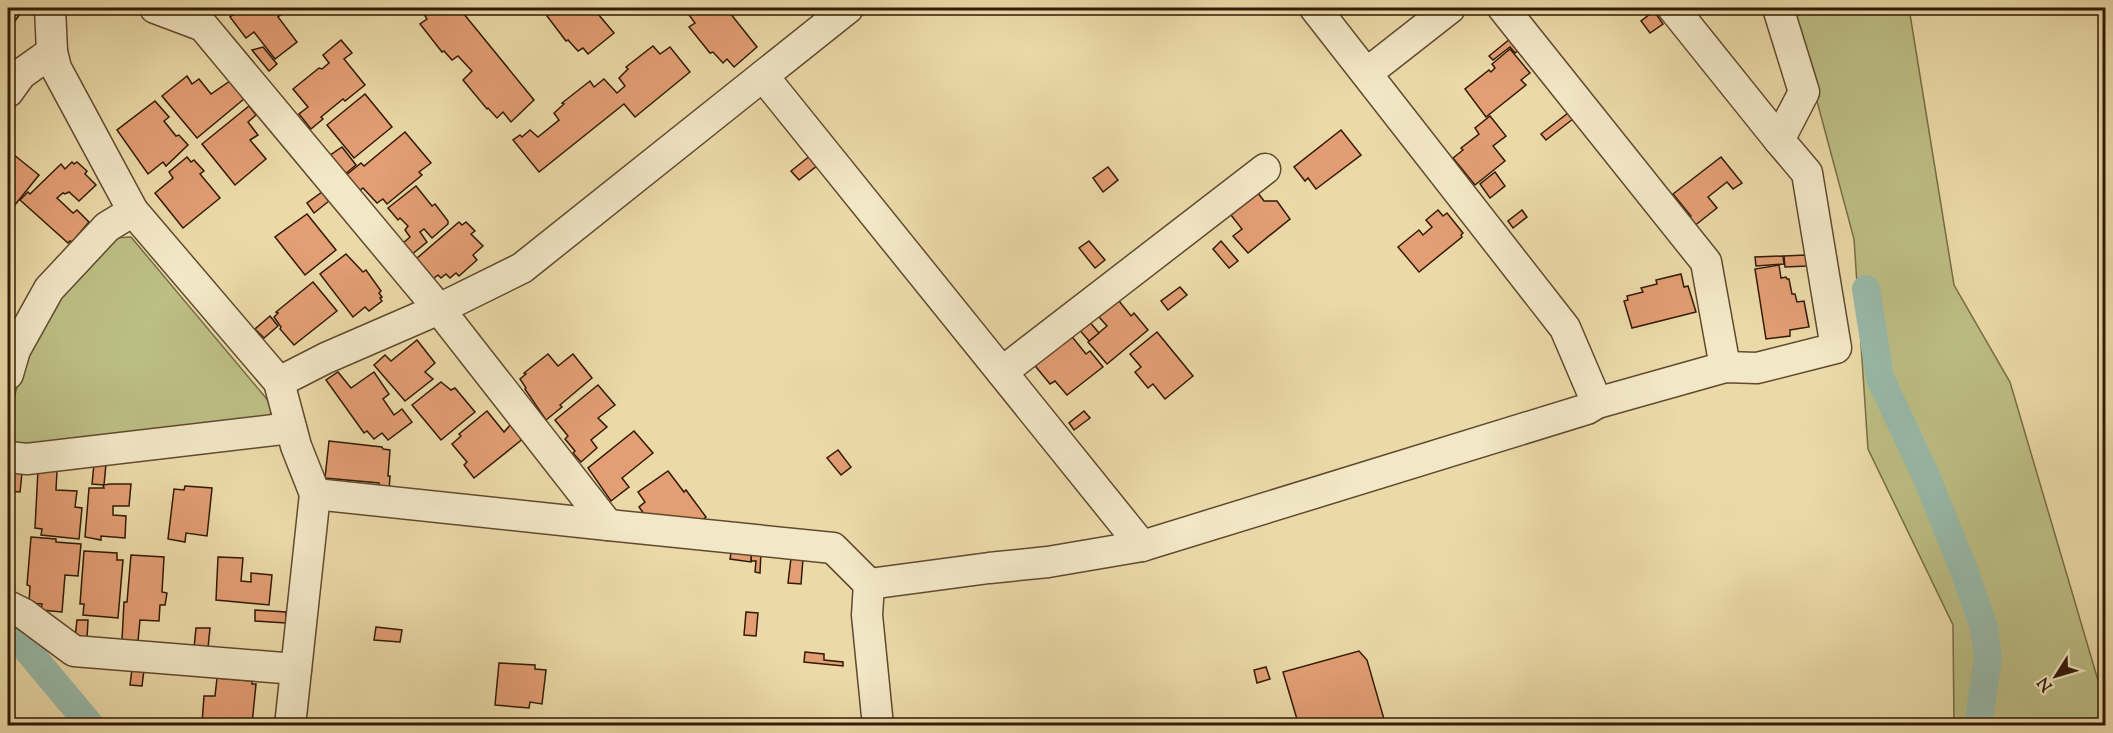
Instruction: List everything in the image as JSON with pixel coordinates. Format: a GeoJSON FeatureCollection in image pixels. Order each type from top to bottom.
{"type":"FeatureCollection","features":[{"type":"Feature","properties":{"kind":"street"},"geometry":{"type":"LineString","coordinates":[[50,8],[52,52],[56,68],[133,212],[279,382],[291,428],[315,494],[290,726]]}},
{"type":"Feature","properties":{"kind":"street"},"geometry":{"type":"LineString","coordinates":[[155,8],[203,26],[439,309],[608,525]]}},
{"type":"Feature","properties":{"kind":"street"},"geometry":{"type":"LineString","coordinates":[[279,382],[326,357],[439,309],[522,268],[848,8]]}},
{"type":"Feature","properties":{"kind":"street"},"geometry":{"type":"LineString","coordinates":[[1315,8],[1565,328],[1597,403]]}},
{"type":"Feature","properties":{"kind":"street"},"geometry":{"type":"LineString","coordinates":[[1367,74],[1450,8]]}},
{"type":"Feature","properties":{"kind":"street"},"geometry":{"type":"LineString","coordinates":[[1503,8],[1706,262],[1725,367]]}},
{"type":"Feature","properties":{"kind":"street"},"geometry":{"type":"LineString","coordinates":[[869,584],[1048,562],[1142,546],[1587,409],[1597,403],[1725,367],[1757,368],[1836,348],[1807,173],[1673,8]]}},
{"type":"Feature","properties":{"kind":"street"},"geometry":{"type":"LineString","coordinates":[[1778,8],[1804,92],[1779,140]]}},
{"type":"Feature","properties":{"kind":"street"},"geometry":{"type":"LineString","coordinates":[[8,92],[21,74],[52,52]]}},
{"type":"Feature","properties":{"kind":"street"},"geometry":{"type":"LineString","coordinates":[[763,76],[1142,546]]}},
{"type":"Feature","properties":{"kind":"street"},"geometry":{"type":"LineString","coordinates":[[1002,372],[1265,169]]}},
{"type":"Feature","properties":{"kind":"street"},"geometry":{"type":"LineString","coordinates":[[8,374],[15,350],[49,289],[107,227],[133,212]]}},
{"type":"Feature","properties":{"kind":"street"},"geometry":{"type":"LineString","coordinates":[[8,457],[27,459],[291,428]]}},
{"type":"Feature","properties":{"kind":"street"},"geometry":{"type":"LineString","coordinates":[[315,494],[833,548],[869,584],[867,615],[878,726]]}},
{"type":"Feature","properties":{"kind":"street"},"geometry":{"type":"LineString","coordinates":[[8,606],[24,614],[74,651],[296,669]]}},
{"type":"Feature","properties":{"kind":"green space"},"geometry":{"type":"Polygon","coordinates":[[[1792,8],[1909,8],[1954,285],[2010,382],[2105,704],[2105,725],[1954,725],[1953,625],[1868,449],[1854,239],[1792,8]]]}},
{"type":"Feature","properties":{"kind":"green space"},"geometry":{"type":"Polygon","coordinates":[[[131,237],[266,398],[274,411],[261,421],[16,445],[8,442],[8,423],[26,350],[61,290],[112,238],[131,237]]]}},
{"type":"Feature","properties":{"kind":"building"},"geometry":{"type":"Polygon","coordinates":[[[8,8],[24,8],[13,24],[11,22],[8,26],[8,8]]]}},
{"type":"Feature","properties":{"kind":"building"},"geometry":{"type":"Polygon","coordinates":[[[243,8],[290,8],[278,17],[297,42],[275,59],[254,32],[246,38],[230,17],[243,8]]]}},
{"type":"Feature","properties":{"kind":"building"},"geometry":{"type":"Polygon","coordinates":[[[422,8],[459,8],[534,100],[511,122],[503,112],[497,118],[463,80],[472,71],[458,56],[452,60],[444,51],[442,52],[420,24],[427,19],[422,8]]]}},
{"type":"Feature","properties":{"kind":"building"},"geometry":{"type":"Polygon","coordinates":[[[548,8],[593,8],[614,33],[588,54],[583,48],[578,51],[568,40],[566,41],[547,16],[551,11],[548,8]]]}},
{"type":"Feature","properties":{"kind":"building"},"geometry":{"type":"Polygon","coordinates":[[[684,8],[726,8],[757,47],[734,67],[727,59],[723,63],[713,52],[710,53],[689,27],[695,23],[684,8]]]}},
{"type":"Feature","properties":{"kind":"building"},"geometry":{"type":"Polygon","coordinates":[[[1654,11],[1663,24],[1650,33],[1641,21],[1654,11]]]}},
{"type":"Feature","properties":{"kind":"building"},"geometry":{"type":"Polygon","coordinates":[[[1510,39],[1519,50],[1515,53],[1510,47],[1493,60],[1489,56],[1510,39]]]}},
{"type":"Feature","properties":{"kind":"building"},"geometry":{"type":"Polygon","coordinates":[[[341,40],[352,53],[344,59],[365,85],[345,101],[343,99],[321,117],[323,119],[311,129],[299,114],[308,107],[293,89],[319,68],[322,69],[329,63],[323,55],[341,40]]]}},
{"type":"Feature","properties":{"kind":"building"},"geometry":{"type":"Polygon","coordinates":[[[653,46],[660,54],[670,47],[690,72],[635,117],[624,104],[539,172],[513,140],[520,135],[522,137],[530,130],[538,137],[559,120],[554,113],[564,104],[562,103],[590,81],[594,87],[604,79],[617,93],[625,86],[619,78],[628,69],[626,67],[653,46]]]}},
{"type":"Feature","properties":{"kind":"building"},"geometry":{"type":"Polygon","coordinates":[[[263,47],[277,64],[269,71],[252,50],[263,47]]]}},
{"type":"Feature","properties":{"kind":"building"},"geometry":{"type":"Polygon","coordinates":[[[1510,49],[1530,73],[1521,80],[1526,85],[1486,117],[1465,89],[1489,70],[1491,72],[1495,68],[1492,64],[1510,49]]]}},
{"type":"Feature","properties":{"kind":"building"},"geometry":{"type":"Polygon","coordinates":[[[187,76],[192,84],[199,79],[211,94],[230,81],[244,99],[197,138],[162,96],[187,76]]]}},
{"type":"Feature","properties":{"kind":"building"},"geometry":{"type":"Polygon","coordinates":[[[365,94],[392,127],[354,158],[327,125],[365,94]]]}},
{"type":"Feature","properties":{"kind":"building"},"geometry":{"type":"Polygon","coordinates":[[[155,101],[169,117],[164,121],[176,136],[179,135],[188,145],[166,166],[163,162],[148,174],[117,130],[155,101]]]}},
{"type":"Feature","properties":{"kind":"building"},"geometry":{"type":"Polygon","coordinates":[[[249,106],[256,115],[248,122],[258,135],[250,140],[266,159],[235,185],[202,144],[249,106]]]}},
{"type":"Feature","properties":{"kind":"building"},"geometry":{"type":"Polygon","coordinates":[[[1568,113],[1573,119],[1546,140],[1541,134],[1568,113]]]}},
{"type":"Feature","properties":{"kind":"building"},"geometry":{"type":"Polygon","coordinates":[[[1490,116],[1506,136],[1493,146],[1505,161],[1475,185],[1453,158],[1463,150],[1461,148],[1479,134],[1475,128],[1490,116]]]}},
{"type":"Feature","properties":{"kind":"building"},"geometry":{"type":"Polygon","coordinates":[[[1341,130],[1361,155],[1316,189],[1308,178],[1305,181],[1294,167],[1341,130]]]}},
{"type":"Feature","properties":{"kind":"building"},"geometry":{"type":"Polygon","coordinates":[[[405,132],[431,163],[419,172],[422,175],[387,204],[383,199],[377,203],[363,188],[359,191],[345,176],[361,163],[364,166],[405,132]]]}},
{"type":"Feature","properties":{"kind":"building"},"geometry":{"type":"Polygon","coordinates":[[[342,147],[356,165],[344,175],[329,156],[342,147]]]}},
{"type":"Feature","properties":{"kind":"building"},"geometry":{"type":"Polygon","coordinates":[[[8,150],[39,175],[10,211],[8,208],[8,150]]]}},
{"type":"Feature","properties":{"kind":"building"},"geometry":{"type":"Polygon","coordinates":[[[811,155],[818,165],[799,180],[791,171],[811,155]]]}},
{"type":"Feature","properties":{"kind":"building"},"geometry":{"type":"Polygon","coordinates":[[[187,157],[191,162],[194,160],[204,171],[200,174],[220,198],[183,228],[155,193],[173,178],[169,172],[187,157]]]}},
{"type":"Feature","properties":{"kind":"building"},"geometry":{"type":"Polygon","coordinates":[[[1721,157],[1742,183],[1733,189],[1727,182],[1708,197],[1717,208],[1693,227],[1687,219],[1691,216],[1673,194],[1721,157]]]}},
{"type":"Feature","properties":{"kind":"building"},"geometry":{"type":"Polygon","coordinates":[[[72,162],[74,164],[77,162],[87,171],[85,174],[96,185],[79,201],[69,192],[57,198],[73,213],[77,210],[89,222],[72,242],[68,243],[20,200],[28,192],[30,194],[61,164],[65,169],[72,162]]]}},
{"type":"Feature","properties":{"kind":"building"},"geometry":{"type":"Polygon","coordinates":[[[1108,167],[1118,180],[1103,192],[1093,178],[1108,167]]]}},
{"type":"Feature","properties":{"kind":"building"},"geometry":{"type":"Polygon","coordinates":[[[1495,172],[1505,186],[1490,198],[1480,184],[1495,172]]]}},
{"type":"Feature","properties":{"kind":"building"},"geometry":{"type":"Polygon","coordinates":[[[416,186],[432,206],[435,204],[448,224],[432,238],[424,229],[420,232],[427,242],[411,255],[401,245],[410,237],[405,230],[408,226],[400,218],[398,220],[388,208],[416,186]]]}},
{"type":"Feature","properties":{"kind":"building"},"geometry":{"type":"Polygon","coordinates":[[[322,192],[329,201],[314,213],[307,203],[322,192]]]}},
{"type":"Feature","properties":{"kind":"building"},"geometry":{"type":"Polygon","coordinates":[[[1258,193],[1264,201],[1277,201],[1290,219],[1248,253],[1233,236],[1242,229],[1231,215],[1258,193]]]}},
{"type":"Feature","properties":{"kind":"building"},"geometry":{"type":"Polygon","coordinates":[[[1438,210],[1443,216],[1447,213],[1463,233],[1462,237],[1419,272],[1398,247],[1419,230],[1423,235],[1432,227],[1426,220],[1438,210]]]}},
{"type":"Feature","properties":{"kind":"building"},"geometry":{"type":"Polygon","coordinates":[[[1522,210],[1527,217],[1513,228],[1508,221],[1522,210]]]}},
{"type":"Feature","properties":{"kind":"building"},"geometry":{"type":"Polygon","coordinates":[[[307,214],[336,250],[305,275],[275,237],[307,214]]]}},
{"type":"Feature","properties":{"kind":"building"},"geometry":{"type":"Polygon","coordinates":[[[459,222],[462,225],[466,222],[475,231],[471,234],[483,246],[473,255],[477,260],[459,276],[456,273],[450,278],[446,274],[441,278],[438,275],[433,279],[416,259],[459,222]]]}},
{"type":"Feature","properties":{"kind":"building"},"geometry":{"type":"Polygon","coordinates":[[[1089,241],[1105,260],[1095,268],[1079,248],[1089,241]]]}},
{"type":"Feature","properties":{"kind":"building"},"geometry":{"type":"Polygon","coordinates":[[[1221,241],[1238,261],[1229,268],[1213,249],[1221,241]]]}},
{"type":"Feature","properties":{"kind":"building"},"geometry":{"type":"Polygon","coordinates":[[[346,254],[363,272],[366,270],[381,291],[379,293],[382,297],[380,298],[382,301],[369,311],[365,307],[353,317],[320,274],[346,254]]]}},
{"type":"Feature","properties":{"kind":"building"},"geometry":{"type":"Polygon","coordinates":[[[1806,255],[1807,266],[1785,267],[1784,256],[1806,255]]]}},
{"type":"Feature","properties":{"kind":"building"},"geometry":{"type":"Polygon","coordinates":[[[1783,256],[1784,264],[1756,266],[1755,257],[1783,256]]]}},
{"type":"Feature","properties":{"kind":"building"},"geometry":{"type":"Polygon","coordinates":[[[1779,265],[1781,278],[1789,279],[1792,294],[1795,294],[1797,302],[1804,301],[1809,327],[1790,330],[1790,336],[1766,339],[1755,269],[1779,265]]]}},
{"type":"Feature","properties":{"kind":"building"},"geometry":{"type":"Polygon","coordinates":[[[1681,274],[1684,287],[1688,286],[1696,312],[1632,328],[1624,301],[1628,300],[1627,296],[1643,292],[1641,288],[1657,284],[1656,280],[1681,274]]]}},
{"type":"Feature","properties":{"kind":"building"},"geometry":{"type":"Polygon","coordinates":[[[313,282],[337,311],[294,345],[280,329],[274,317],[278,313],[276,312],[313,282]]]}},
{"type":"Feature","properties":{"kind":"building"},"geometry":{"type":"Polygon","coordinates":[[[1180,287],[1187,295],[1168,310],[1161,301],[1180,287]]]}},
{"type":"Feature","properties":{"kind":"building"},"geometry":{"type":"Polygon","coordinates":[[[1119,301],[1131,316],[1134,313],[1148,330],[1107,364],[1088,342],[1107,326],[1099,317],[1119,301]]]}},
{"type":"Feature","properties":{"kind":"building"},"geometry":{"type":"Polygon","coordinates":[[[270,316],[278,326],[264,338],[255,329],[270,316]]]}},
{"type":"Feature","properties":{"kind":"building"},"geometry":{"type":"Polygon","coordinates":[[[1088,320],[1099,333],[1089,341],[1078,328],[1088,320]]]}},
{"type":"Feature","properties":{"kind":"building"},"geometry":{"type":"Polygon","coordinates":[[[1157,332],[1193,376],[1165,399],[1153,384],[1148,388],[1135,372],[1141,367],[1130,354],[1157,332]]]}},
{"type":"Feature","properties":{"kind":"building"},"geometry":{"type":"Polygon","coordinates":[[[1069,333],[1086,354],[1090,351],[1103,367],[1067,395],[1055,381],[1050,384],[1032,362],[1069,333]]]}},
{"type":"Feature","properties":{"kind":"building"},"geometry":{"type":"Polygon","coordinates":[[[417,340],[435,363],[425,372],[433,379],[405,401],[374,365],[385,355],[391,361],[417,340]]]}},
{"type":"Feature","properties":{"kind":"building"},"geometry":{"type":"Polygon","coordinates":[[[548,354],[558,366],[573,354],[592,378],[546,420],[520,379],[526,374],[524,373],[548,354]]]}},
{"type":"Feature","properties":{"kind":"building"},"geometry":{"type":"Polygon","coordinates":[[[338,372],[351,388],[374,372],[389,394],[383,399],[394,415],[402,409],[412,422],[388,440],[382,433],[374,439],[367,431],[364,433],[326,380],[338,372]]]}},
{"type":"Feature","properties":{"kind":"building"},"geometry":{"type":"Polygon","coordinates":[[[441,382],[451,390],[455,388],[475,412],[441,440],[412,405],[441,382]]]}},
{"type":"Feature","properties":{"kind":"building"},"geometry":{"type":"Polygon","coordinates":[[[598,385],[615,405],[598,418],[607,427],[591,440],[597,448],[581,462],[565,439],[568,436],[555,420],[598,385]]]}},
{"type":"Feature","properties":{"kind":"building"},"geometry":{"type":"Polygon","coordinates":[[[487,411],[504,432],[512,423],[524,438],[474,478],[464,465],[467,462],[452,444],[461,436],[459,434],[487,411]]]}},
{"type":"Feature","properties":{"kind":"building"},"geometry":{"type":"Polygon","coordinates":[[[1084,411],[1090,418],[1074,430],[1069,423],[1084,411]]]}},
{"type":"Feature","properties":{"kind":"building"},"geometry":{"type":"Polygon","coordinates":[[[634,431],[653,453],[622,478],[629,487],[611,501],[588,468],[634,431]]]}},
{"type":"Feature","properties":{"kind":"building"},"geometry":{"type":"Polygon","coordinates":[[[329,441],[382,447],[390,450],[389,491],[379,489],[379,483],[325,478],[329,441]]]}},
{"type":"Feature","properties":{"kind":"building"},"geometry":{"type":"Polygon","coordinates":[[[838,450],[851,467],[841,475],[827,458],[838,450]]]}},
{"type":"Feature","properties":{"kind":"building"},"geometry":{"type":"Polygon","coordinates":[[[94,464],[106,464],[104,485],[92,484],[94,464]]]}},
{"type":"Feature","properties":{"kind":"building"},"geometry":{"type":"Polygon","coordinates":[[[38,470],[57,471],[56,490],[77,491],[75,507],[82,508],[79,539],[41,535],[42,529],[35,528],[38,470]]]}},
{"type":"Feature","properties":{"kind":"building"},"geometry":{"type":"Polygon","coordinates":[[[668,471],[706,517],[692,527],[659,525],[651,514],[647,518],[639,507],[645,502],[638,492],[668,471]]]}},
{"type":"Feature","properties":{"kind":"building"},"geometry":{"type":"Polygon","coordinates":[[[10,472],[22,473],[20,492],[8,491],[10,472]]]}},
{"type":"Feature","properties":{"kind":"building"},"geometry":{"type":"Polygon","coordinates":[[[131,484],[129,506],[113,506],[113,515],[126,516],[125,538],[101,536],[101,540],[85,537],[89,488],[104,488],[103,485],[131,484]]]}},
{"type":"Feature","properties":{"kind":"building"},"geometry":{"type":"Polygon","coordinates":[[[185,486],[212,488],[207,536],[186,533],[185,542],[168,539],[174,489],[184,490],[185,486]]]}},
{"type":"Feature","properties":{"kind":"building"},"geometry":{"type":"Polygon","coordinates":[[[31,537],[81,544],[78,576],[65,575],[62,612],[41,610],[42,604],[29,603],[30,586],[27,585],[31,537]]]}},
{"type":"Feature","properties":{"kind":"building"},"geometry":{"type":"Polygon","coordinates":[[[732,546],[752,550],[751,562],[730,559],[732,546]]]}},
{"type":"Feature","properties":{"kind":"building"},"geometry":{"type":"Polygon","coordinates":[[[752,549],[761,551],[760,573],[755,572],[756,561],[751,561],[752,549]]]}},
{"type":"Feature","properties":{"kind":"building"},"geometry":{"type":"Polygon","coordinates":[[[84,551],[117,553],[117,560],[123,560],[118,618],[83,615],[84,604],[80,604],[84,551]]]}},
{"type":"Feature","properties":{"kind":"building"},"geometry":{"type":"Polygon","coordinates":[[[131,555],[164,557],[162,592],[167,593],[165,605],[160,605],[159,621],[140,620],[138,641],[122,640],[124,602],[127,602],[131,555]]]}},
{"type":"Feature","properties":{"kind":"building"},"geometry":{"type":"Polygon","coordinates":[[[218,557],[243,558],[241,581],[251,582],[251,573],[272,575],[269,605],[216,600],[218,557]]]}},
{"type":"Feature","properties":{"kind":"building"},"geometry":{"type":"Polygon","coordinates":[[[791,558],[803,559],[801,584],[788,583],[791,558]]]}},
{"type":"Feature","properties":{"kind":"building"},"geometry":{"type":"Polygon","coordinates":[[[255,610],[286,612],[286,623],[255,621],[255,610]]]}},
{"type":"Feature","properties":{"kind":"building"},"geometry":{"type":"Polygon","coordinates":[[[746,612],[758,613],[756,636],[744,635],[746,612]]]}},
{"type":"Feature","properties":{"kind":"building"},"geometry":{"type":"Polygon","coordinates":[[[77,620],[88,620],[87,639],[75,638],[77,620]]]}},
{"type":"Feature","properties":{"kind":"building"},"geometry":{"type":"Polygon","coordinates":[[[376,627],[402,630],[400,642],[374,640],[376,627]]]}},
{"type":"Feature","properties":{"kind":"building"},"geometry":{"type":"Polygon","coordinates":[[[196,628],[210,628],[208,648],[194,648],[196,628]]]}},
{"type":"Feature","properties":{"kind":"building"},"geometry":{"type":"Polygon","coordinates":[[[1359,651],[1367,660],[1386,726],[1299,726],[1283,672],[1359,651]]]}},
{"type":"Feature","properties":{"kind":"building"},"geometry":{"type":"Polygon","coordinates":[[[805,652],[824,654],[824,660],[843,662],[843,666],[804,662],[805,652]]]}},
{"type":"Feature","properties":{"kind":"building"},"geometry":{"type":"Polygon","coordinates":[[[499,663],[535,665],[535,669],[546,670],[542,704],[530,702],[529,708],[495,705],[499,663]]]}},
{"type":"Feature","properties":{"kind":"building"},"geometry":{"type":"Polygon","coordinates":[[[1266,667],[1270,679],[1257,683],[1254,670],[1266,667]]]}},
{"type":"Feature","properties":{"kind":"building"},"geometry":{"type":"Polygon","coordinates":[[[132,669],[144,670],[142,686],[130,685],[132,669]]]}},
{"type":"Feature","properties":{"kind":"building"},"geometry":{"type":"Polygon","coordinates":[[[217,678],[252,681],[252,684],[256,684],[252,724],[228,726],[202,723],[204,696],[215,696],[217,678]]]}},
{"type":"Feature","properties":{"kind":"waterway"},"geometry":{"type":"LineString","coordinates":[[1866,289],[1880,378],[1926,476],[1965,573],[1984,628],[1988,658],[1978,726]]}},
{"type":"Feature","properties":{"kind":"waterway"},"geometry":{"type":"LineString","coordinates":[[8,637],[24,646],[91,726]]}}]}
